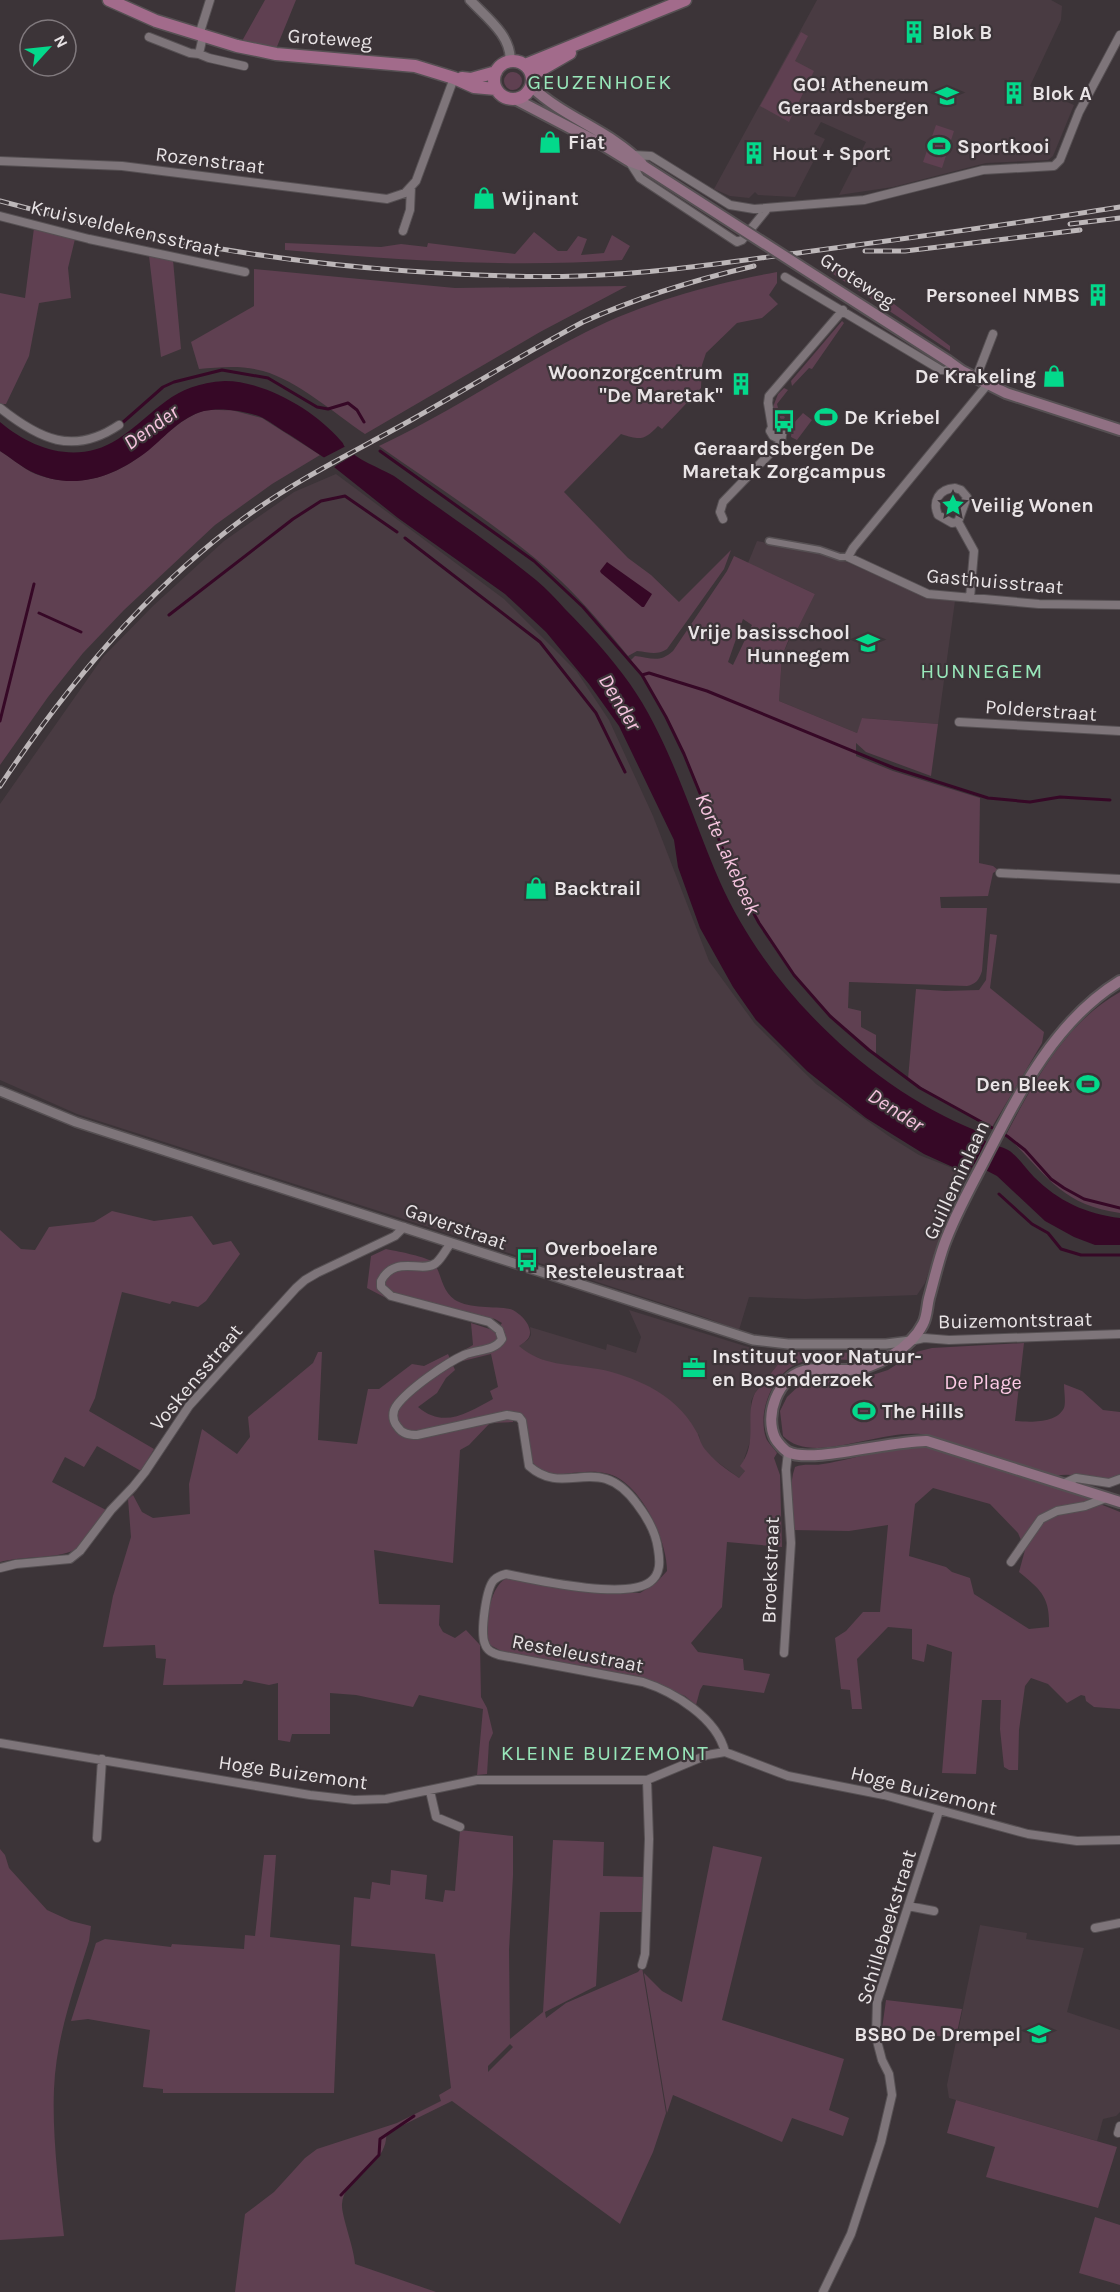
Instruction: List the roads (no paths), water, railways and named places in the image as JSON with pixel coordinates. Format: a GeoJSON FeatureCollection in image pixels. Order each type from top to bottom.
{"type":"FeatureCollection","features":[{"type":"Feature","properties":{"kind":"main road","name":"Groteweg"},"geometry":{"type":"LineString","coordinates":[[109,0],[156,21],[237,46],[276,54],[415,66],[474,87],[496,88],[504,98],[517,100],[645,166],[987,385],[1120,430]]}},
{"type":"Feature","properties":{"kind":"main road"},"geometry":{"type":"LineString","coordinates":[[517,100],[524,97],[529,75],[582,47],[591,39],[685,0]]}},
{"type":"Feature","properties":{"kind":"main road","name":"Groteweg"},"geometry":{"type":"LineString","coordinates":[[454,78],[471,79],[496,72],[504,63],[510,61],[529,75],[550,101],[631,158]]}},
{"type":"Feature","properties":{"kind":"main road"},"geometry":{"type":"LineString","coordinates":[[496,72],[494,83],[496,88]]}},
{"type":"Feature","properties":{"kind":"main road","name":"Guilleminlaan"},"geometry":{"type":"LineString","coordinates":[[788,1452],[776,1439],[771,1421],[774,1402],[785,1383],[802,1371],[822,1368],[850,1370],[879,1363],[910,1341],[924,1323],[943,1249],[1003,1122],[1056,1038],[1087,1006],[1120,981]]}},
{"type":"Feature","properties":{"kind":"main road"},"geometry":{"type":"LineString","coordinates":[[788,1452],[817,1456],[910,1440],[927,1441],[1120,1502]]}},
{"type":"Feature","properties":{"kind":"street"},"geometry":{"type":"LineString","coordinates":[[200,54],[201,35],[210,0]]}},
{"type":"Feature","properties":{"kind":"street"},"geometry":{"type":"LineString","coordinates":[[470,0],[506,40],[510,51],[510,61]]}},
{"type":"Feature","properties":{"kind":"street"},"geometry":{"type":"LineString","coordinates":[[767,209],[890,195],[983,170],[1054,166],[1060,160],[1089,91],[1120,35]]}},
{"type":"Feature","properties":{"kind":"street"},"geometry":{"type":"LineString","coordinates":[[149,37],[179,49],[244,66]]}},
{"type":"Feature","properties":{"kind":"street"},"geometry":{"type":"LineString","coordinates":[[403,231],[410,210],[411,187],[418,178],[454,78]]}},
{"type":"Feature","properties":{"kind":"street","name":"Groteweg"},"geometry":{"type":"LineString","coordinates":[[651,156],[730,204],[754,210],[767,209],[742,240],[737,242],[640,178],[631,158],[651,156]]}},
{"type":"Feature","properties":{"kind":"street","name":"Rozenstraat"},"geometry":{"type":"LineString","coordinates":[[0,161],[122,166],[387,199],[405,193],[411,187]]}},
{"type":"Feature","properties":{"kind":"street","name":"Kruisveldekensstraat"},"geometry":{"type":"LineString","coordinates":[[0,216],[89,239],[245,272]]}},
{"type":"Feature","properties":{"kind":"street","name":"Groteweg"},"geometry":{"type":"LineString","coordinates":[[785,277],[941,370],[962,371]]}},
{"type":"Feature","properties":{"kind":"street","name":"Groteweg"},"geometry":{"type":"LineString","coordinates":[[782,435],[783,429],[775,426],[771,418],[769,396],[843,310]]}},
{"type":"Feature","properties":{"kind":"street"},"geometry":{"type":"LineString","coordinates":[[976,378],[993,334]]}},
{"type":"Feature","properties":{"kind":"street"},"geometry":{"type":"LineString","coordinates":[[848,557],[987,385]]}},
{"type":"Feature","properties":{"kind":"street"},"geometry":{"type":"LineString","coordinates":[[0,408],[23,426],[59,441],[87,441],[99,437],[118,425]]}},
{"type":"Feature","properties":{"kind":"street","name":"Groteweg"},"geometry":{"type":"LineString","coordinates":[[775,426],[770,431],[777,442],[776,447]]}},
{"type":"Feature","properties":{"kind":"street"},"geometry":{"type":"LineString","coordinates":[[773,436],[777,438],[782,435]]}},
{"type":"Feature","properties":{"kind":"street"},"geometry":{"type":"LineString","coordinates":[[723,519],[720,512],[723,502],[776,447],[782,435]]}},
{"type":"Feature","properties":{"kind":"street"},"geometry":{"type":"LineString","coordinates":[[958,522],[952,523],[942,519],[935,505],[939,495],[955,488],[967,497],[958,522],[974,551],[970,598]]}},
{"type":"Feature","properties":{"kind":"street","name":"Gasthuisstraat"},"geometry":{"type":"LineString","coordinates":[[769,541],[848,557],[928,594],[1040,604],[1120,605]]}},
{"type":"Feature","properties":{"kind":"street","name":"Polderstraat"},"geometry":{"type":"LineString","coordinates":[[959,722],[1120,731]]}},
{"type":"Feature","properties":{"kind":"street"},"geometry":{"type":"LineString","coordinates":[[1000,873],[1120,879]]}},
{"type":"Feature","properties":{"kind":"street","name":"Gaverstraat"},"geometry":{"type":"LineString","coordinates":[[0,1091],[76,1122],[760,1342],[886,1344],[910,1341]]}},
{"type":"Feature","properties":{"kind":"street","name":"Voskensstraat"},"geometry":{"type":"LineString","coordinates":[[0,1568],[16,1564],[70,1559],[80,1551],[111,1510],[139,1479],[189,1406],[291,1293],[305,1280],[395,1236],[404,1227]]}},
{"type":"Feature","properties":{"kind":"street","name":"Resteleustraat"},"geometry":{"type":"LineString","coordinates":[[451,1243],[436,1263],[404,1266],[387,1271],[381,1281],[381,1287],[391,1296],[489,1322],[499,1330],[502,1339],[493,1347],[466,1353],[422,1383],[396,1405],[393,1412],[396,1426],[407,1434],[417,1435],[507,1415],[519,1417],[522,1421],[529,1466],[542,1476],[551,1479],[596,1477],[612,1480],[621,1485],[648,1520],[658,1547],[660,1568],[650,1582],[639,1587],[573,1587],[506,1574],[500,1576],[494,1579],[490,1586],[483,1624],[484,1644],[488,1650],[499,1655],[643,1682],[664,1689],[687,1703],[722,1741],[725,1752]]}},
{"type":"Feature","properties":{"kind":"street","name":"Buizemontstraat"},"geometry":{"type":"LineString","coordinates":[[910,1341],[924,1338],[949,1340],[1120,1334]]}},
{"type":"Feature","properties":{"kind":"street","name":"Broekstraat"},"geometry":{"type":"LineString","coordinates":[[784,1653],[791,1542],[786,1470],[788,1452]]}},
{"type":"Feature","properties":{"kind":"street"},"geometry":{"type":"LineString","coordinates":[[1063,1484],[1076,1478],[1109,1483],[1120,1479]]}},
{"type":"Feature","properties":{"kind":"street"},"geometry":{"type":"LineString","coordinates":[[1011,1562],[1041,1519],[1106,1498]]}},
{"type":"Feature","properties":{"kind":"street","name":"Hoge Buizemont"},"geometry":{"type":"LineString","coordinates":[[0,1743],[310,1795],[354,1800],[386,1799],[477,1780],[647,1780],[707,1755],[725,1752],[788,1776],[884,1795],[1055,1839],[1120,1840]]}},
{"type":"Feature","properties":{"kind":"street"},"geometry":{"type":"LineString","coordinates":[[97,1839],[102,1759]]}},
{"type":"Feature","properties":{"kind":"street"},"geometry":{"type":"LineString","coordinates":[[642,1965],[645,1954],[648,1858],[647,1780]]}},
{"type":"Feature","properties":{"kind":"street"},"geometry":{"type":"LineString","coordinates":[[430,1791],[436,1817],[460,1827]]}},
{"type":"Feature","properties":{"kind":"street","name":"Schillebeekstraat"},"geometry":{"type":"LineString","coordinates":[[823,2292],[851,2234],[881,2142],[892,2095],[889,2074],[882,2060],[876,2037],[877,2002],[939,1811]]}},
{"type":"Feature","properties":{"kind":"street"},"geometry":{"type":"LineString","coordinates":[[908,1906],[934,1911]]}},
{"type":"Feature","properties":{"kind":"street"},"geometry":{"type":"LineString","coordinates":[[1095,1928],[1120,1923]]}},
{"type":"Feature","properties":{"kind":"water","name":"Dender"},"geometry":{"type":"Polygon","coordinates":[[[225,381],[256,386],[303,408],[330,430],[351,453],[394,476],[548,590],[607,654],[644,706],[669,755],[720,882],[740,921],[765,960],[793,996],[861,1061],[898,1089],[937,1112],[977,1131],[987,1142],[1008,1150],[1043,1185],[1073,1205],[1084,1210],[1120,1218],[1120,1245],[1095,1245],[1074,1237],[1045,1221],[997,1176],[974,1164],[968,1174],[924,1154],[866,1118],[807,1071],[756,1020],[733,987],[700,928],[678,867],[674,840],[619,726],[589,684],[546,632],[505,594],[398,518],[334,467],[336,466],[263,418],[234,410],[211,410],[196,414],[174,428],[135,460],[92,479],[62,481],[46,477],[26,469],[0,451],[0,422],[41,447],[56,451],[87,451],[103,447],[118,439],[178,394],[207,383],[225,381]]]}},
{"type":"Feature","properties":{"kind":"water"},"geometry":{"type":"Polygon","coordinates":[[[607,562],[652,594],[644,607],[601,573],[600,571],[607,562]]]}},
{"type":"Feature","properties":{"kind":"waterway","name":"Korte Lakebeek"},"geometry":{"type":"LineString","coordinates":[[121,424],[163,387],[222,370],[268,378],[317,407],[328,409],[348,403],[357,410],[364,422]]}},
{"type":"Feature","properties":{"kind":"waterway","name":"Korte Lakebeek"},"geometry":{"type":"LineString","coordinates":[[380,451],[534,561],[583,607],[642,675],[684,754],[735,879],[759,923],[794,975],[830,1016],[869,1050],[920,1088],[1007,1136],[1025,1150],[1051,1179],[1064,1188],[1084,1199],[1120,1208]]}},
{"type":"Feature","properties":{"kind":"waterway"},"geometry":{"type":"LineString","coordinates":[[169,615],[293,519],[321,501],[345,496],[397,532]]}},
{"type":"Feature","properties":{"kind":"waterway"},"geometry":{"type":"LineString","coordinates":[[405,538],[540,642],[596,713],[625,772]]}},
{"type":"Feature","properties":{"kind":"waterway"},"geometry":{"type":"LineString","coordinates":[[0,721],[34,584]]}},
{"type":"Feature","properties":{"kind":"waterway"},"geometry":{"type":"LineString","coordinates":[[39,613],[81,632]]}},
{"type":"Feature","properties":{"kind":"waterway"},"geometry":{"type":"LineString","coordinates":[[642,675],[649,673],[707,691],[894,768],[988,798],[1030,802],[1060,797],[1110,800]]}},
{"type":"Feature","properties":{"kind":"waterway"},"geometry":{"type":"LineString","coordinates":[[999,1194],[1032,1224],[1048,1233],[1061,1249],[1081,1255],[1120,1255]]}},
{"type":"Feature","properties":{"kind":"waterway"},"geometry":{"type":"LineString","coordinates":[[341,2195],[379,2155],[380,2139],[414,2116]]}},
{"type":"Feature","properties":{"kind":"railway"},"geometry":{"type":"LineString","coordinates":[[0,201],[152,237],[253,254],[356,267],[536,277],[607,275],[692,267],[962,231],[1120,207]]}},
{"type":"Feature","properties":{"kind":"railway"},"geometry":{"type":"LineString","coordinates":[[1070,224],[1120,218]]}},
{"type":"Feature","properties":{"kind":"railway"},"geometry":{"type":"LineString","coordinates":[[865,251],[905,251],[1080,230]]}},
{"type":"Feature","properties":{"kind":"railway"},"geometry":{"type":"LineString","coordinates":[[0,786],[53,712],[110,641],[174,576],[208,546],[264,504],[583,322],[667,290],[754,266]]}},
{"type":"Feature","properties":{"kind":"place","name":"Blok B"},"geometry":{"type":"Point","coordinates":[914,32]}},
{"type":"Feature","properties":{"kind":"place","name":"Blok A"},"geometry":{"type":"Point","coordinates":[1014,93]}},
{"type":"Feature","properties":{"kind":"place","name":"GO! Atheneum Geraardsbergen"},"geometry":{"type":"Point","coordinates":[947,96]}},
{"type":"Feature","properties":{"kind":"place","name":"Fiat"},"geometry":{"type":"Point","coordinates":[550,142]}},
{"type":"Feature","properties":{"kind":"place","name":"Sportkooi"},"geometry":{"type":"Point","coordinates":[939,146]}},
{"type":"Feature","properties":{"kind":"place","name":"Hout + Sport"},"geometry":{"type":"Point","coordinates":[754,153]}},
{"type":"Feature","properties":{"kind":"place","name":"Wijnant"},"geometry":{"type":"Point","coordinates":[484,198]}},
{"type":"Feature","properties":{"kind":"place","name":"Personeel NMBS"},"geometry":{"type":"Point","coordinates":[1098,295]}},
{"type":"Feature","properties":{"kind":"place","name":"De Krakeling"},"geometry":{"type":"Point","coordinates":[1054,376]}},
{"type":"Feature","properties":{"kind":"place","name":"Woonzorgcentrum \"De Maretak\""},"geometry":{"type":"Point","coordinates":[741,384]}},
{"type":"Feature","properties":{"kind":"place","name":"De Kriebel"},"geometry":{"type":"Point","coordinates":[826,417]}},
{"type":"Feature","properties":{"kind":"place","name":"Geraardsbergen De Maretak Zorgcampus"},"geometry":{"type":"Point","coordinates":[784,421]}},
{"type":"Feature","properties":{"kind":"place","name":"Veilig Wonen"},"geometry":{"type":"Point","coordinates":[953,505]}},
{"type":"Feature","properties":{"kind":"place","name":"Vrije basisschool Hunnegem"},"geometry":{"type":"Point","coordinates":[868,643]}},
{"type":"Feature","properties":{"kind":"place","name":"Backtrail"},"geometry":{"type":"Point","coordinates":[536,888]}},
{"type":"Feature","properties":{"kind":"place","name":"Den Bleek"},"geometry":{"type":"Point","coordinates":[1088,1084]}},
{"type":"Feature","properties":{"kind":"place","name":"Overboelare Resteleustraat"},"geometry":{"type":"Point","coordinates":[527,1260]}},
{"type":"Feature","properties":{"kind":"place","name":"Instituut voor Natuur- en Bosonderzoek"},"geometry":{"type":"Point","coordinates":[694,1368]}},
{"type":"Feature","properties":{"kind":"place","name":"The Hills"},"geometry":{"type":"Point","coordinates":[864,1411]}},
{"type":"Feature","properties":{"kind":"place","name":"BSBO De Drempel"},"geometry":{"type":"Point","coordinates":[1039,2034]}},
{"type":"Feature","properties":{"kind":"district","name":"GEUZENHOEK"},"geometry":{"type":"Point","coordinates":[600,82]}},
{"type":"Feature","properties":{"kind":"district","name":"HUNNEGEM"},"geometry":{"type":"Point","coordinates":[982,671]}},
{"type":"Feature","properties":{"kind":"district","name":"KLEINE BUIZEMONT"},"geometry":{"type":"Point","coordinates":[605,1753]}},
{"type":"Feature","properties":{"kind":"park label","name":"De Plage"},"geometry":{"type":"Point","coordinates":[983,1382]}}]}
